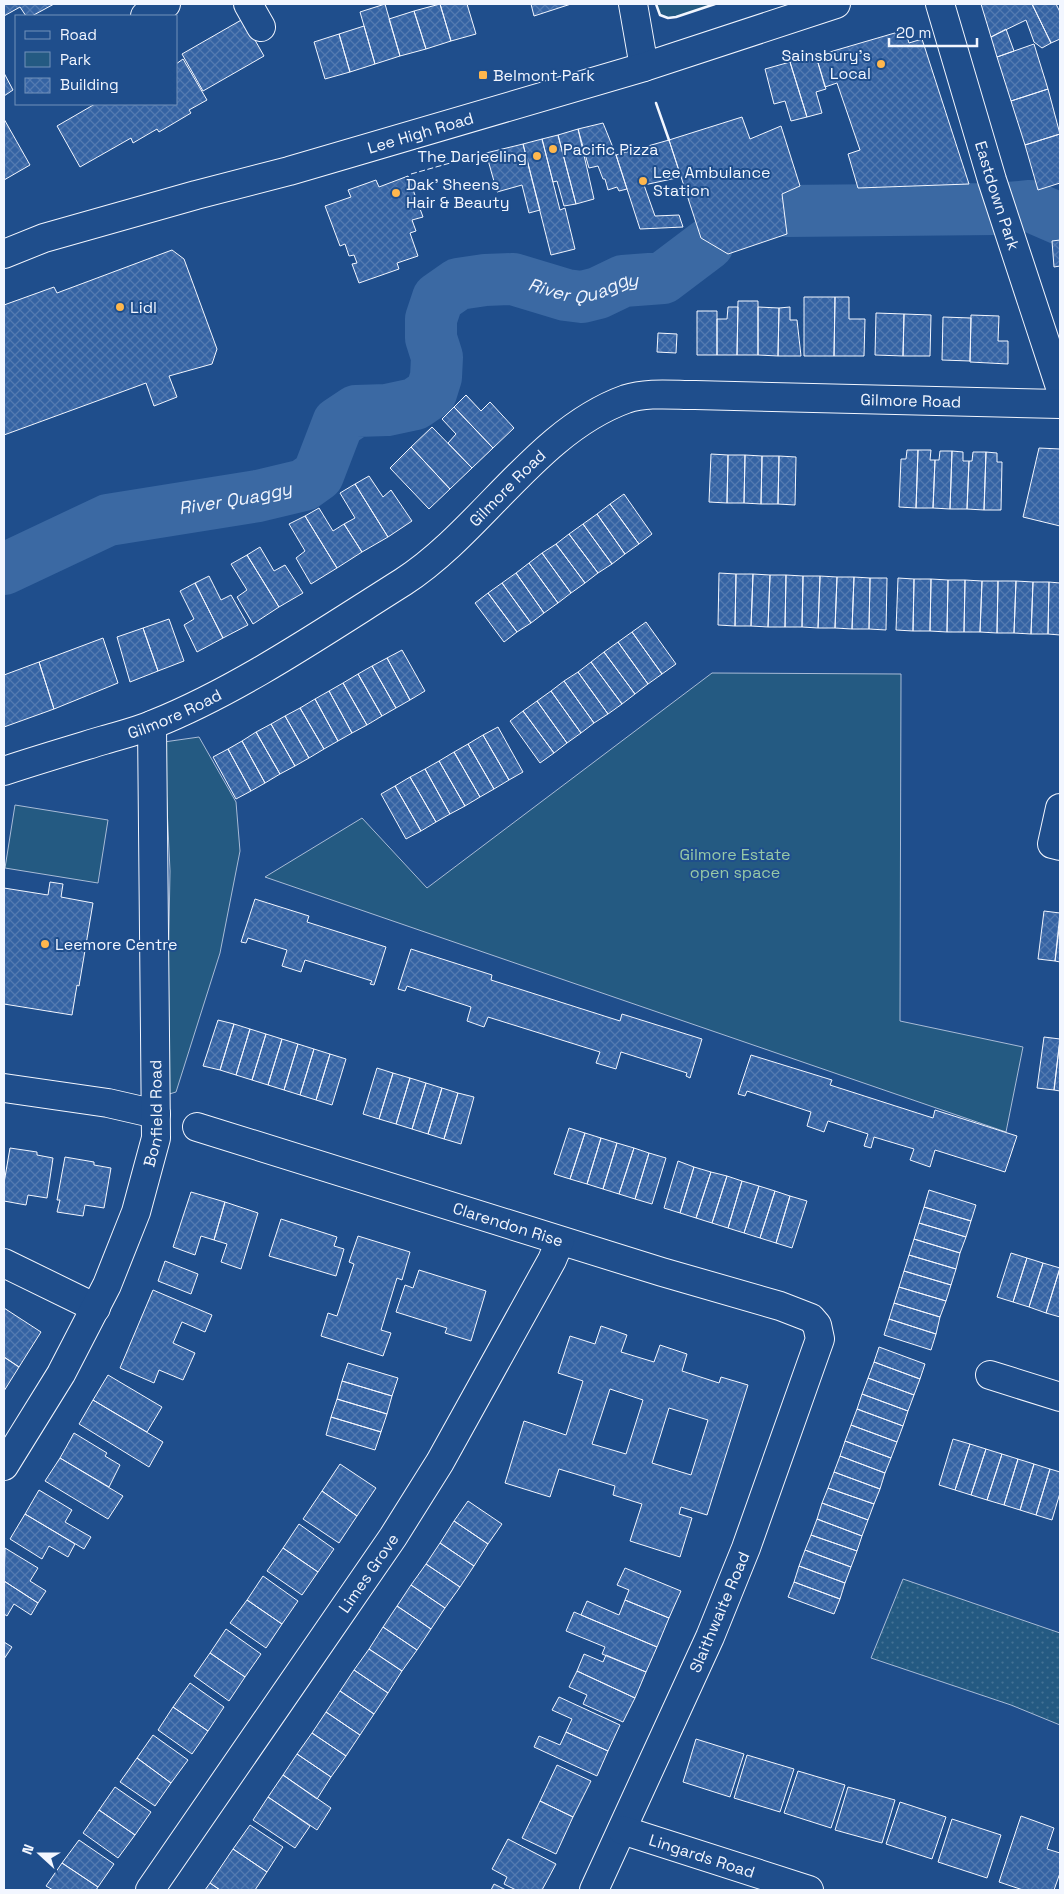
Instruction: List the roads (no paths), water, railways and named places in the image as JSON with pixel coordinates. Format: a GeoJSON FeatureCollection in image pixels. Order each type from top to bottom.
{"type":"FeatureCollection","features":[{"type":"Feature","properties":{"kind":"main road"},"geometry":{"type":"LineString","coordinates":[[147,15],[166,4]]}},
{"type":"Feature","properties":{"kind":"main road"},"geometry":{"type":"LineString","coordinates":[[248,4],[261,27]]}},
{"type":"Feature","properties":{"kind":"main road"},"geometry":{"type":"LineString","coordinates":[[633,4],[644,67]]}},
{"type":"Feature","properties":{"kind":"main road","name":"Lee High Road"},"geometry":{"type":"LineString","coordinates":[[4,254],[44,238],[289,171],[644,67],[836,4]]}},
{"type":"Feature","properties":{"kind":"main road","name":"Eastdown Park"},"geometry":{"type":"LineString","coordinates":[[940,4],[992,180],[1060,386]]}},
{"type":"Feature","properties":{"kind":"main road","name":"Gilmore Road"},"geometry":{"type":"LineString","coordinates":[[4,771],[152,725],[178,714],[242,679],[405,580],[440,554],[465,531],[507,486],[541,455],[603,410],[628,398],[654,395],[695,395],[1060,404]]}},
{"type":"Feature","properties":{"kind":"main road","name":"Bonfield Road"},"geometry":{"type":"LineString","coordinates":[[4,1466],[61,1374],[96,1308],[136,1212],[156,1138],[152,725]]}},
{"type":"Feature","properties":{"kind":"main road"},"geometry":{"type":"LineString","coordinates":[[1060,808],[1052,844],[1060,846]]}},
{"type":"Feature","properties":{"kind":"main road"},"geometry":{"type":"LineString","coordinates":[[4,1088],[108,1104],[156,1114]]}},
{"type":"Feature","properties":{"kind":"main road","name":"Clarendon Rise"},"geometry":{"type":"LineString","coordinates":[[197,1127],[560,1241],[780,1306],[811,1318],[817,1325]]}},
{"type":"Feature","properties":{"kind":"main road","name":"Limes Grove"},"geometry":{"type":"LineString","coordinates":[[150,1890],[387,1545],[440,1462],[552,1260],[560,1241]]}},
{"type":"Feature","properties":{"kind":"main road"},"geometry":{"type":"LineString","coordinates":[[4,1263],[96,1308]]}},
{"type":"Feature","properties":{"kind":"main road","name":"Slaithwaite Road"},"geometry":{"type":"LineString","coordinates":[[594,1890],[710,1636],[746,1548],[820,1339],[817,1325]]}},
{"type":"Feature","properties":{"kind":"main road"},"geometry":{"type":"LineString","coordinates":[[990,1374],[1060,1396]]}},
{"type":"Feature","properties":{"kind":"main road","name":"Lingards Road"},"geometry":{"type":"LineString","coordinates":[[622,1830],[809,1890]]}},
{"type":"Feature","properties":{"kind":"waterway","name":"River Quaggy"},"geometry":{"type":"LineString","coordinates":[[786,211],[996,209],[1030,206],[1060,219]]}},
{"type":"Feature","properties":{"kind":"waterway","name":"River Quaggy"},"geometry":{"type":"LineString","coordinates":[[4,569],[108,520],[258,496],[304,485],[318,475],[338,423],[356,411],[387,410],[415,404],[431,393],[436,377],[437,357],[431,338],[431,319],[438,298],[458,284],[485,280],[513,279],[566,295],[582,297],[598,293],[623,281],[663,278],[708,244]]}},
{"type":"Feature","properties":{"kind":"place","name":"Sainsbury's Local"},"geometry":{"type":"Point","coordinates":[881,64]}},
{"type":"Feature","properties":{"kind":"place","name":"Belmont Park"},"geometry":{"type":"Point","coordinates":[483,75]}},
{"type":"Feature","properties":{"kind":"place","name":"Pacific Pizza"},"geometry":{"type":"Point","coordinates":[553,149]}},
{"type":"Feature","properties":{"kind":"place","name":"The Darjeeling"},"geometry":{"type":"Point","coordinates":[537,156]}},
{"type":"Feature","properties":{"kind":"place","name":"Lee Ambulance Station"},"geometry":{"type":"Point","coordinates":[643,181]}},
{"type":"Feature","properties":{"kind":"place","name":"Dak' Sheens Hair & Beauty"},"geometry":{"type":"Point","coordinates":[396,193]}},
{"type":"Feature","properties":{"kind":"place","name":"Lidl"},"geometry":{"type":"Point","coordinates":[120,307]}},
{"type":"Feature","properties":{"kind":"place","name":"Leemore Centre"},"geometry":{"type":"Point","coordinates":[45,944]}},
{"type":"Feature","properties":{"kind":"park label","name":"Gilmore Estate open space"},"geometry":{"type":"Point","coordinates":[735,863]}}]}
